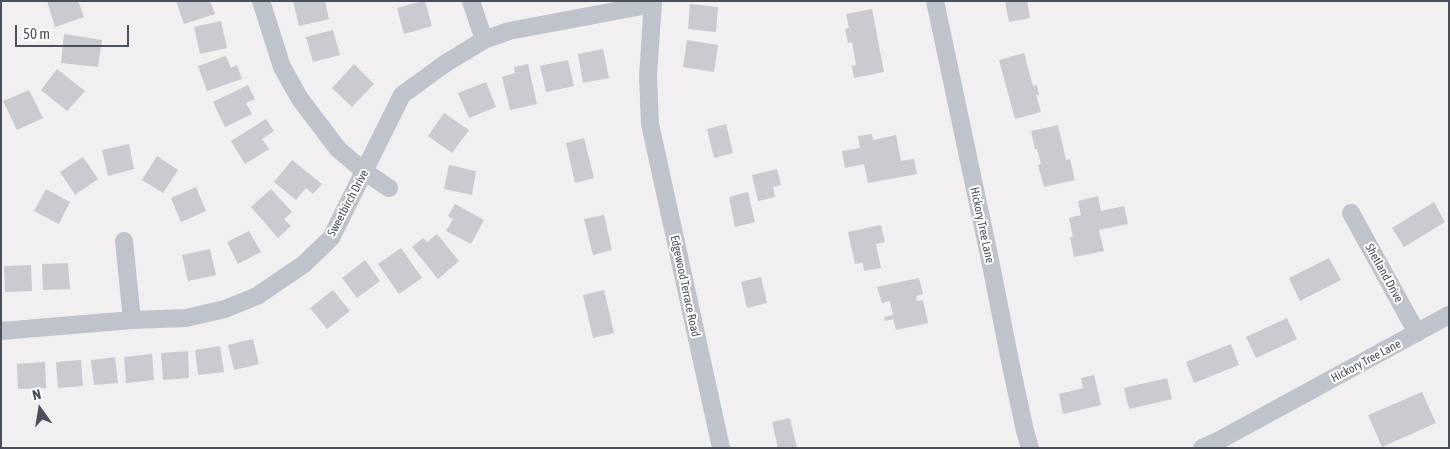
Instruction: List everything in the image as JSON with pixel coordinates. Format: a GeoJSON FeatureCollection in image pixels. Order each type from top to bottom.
{"type":"FeatureCollection","features":[{"type":"Feature","properties":{"kind":"street"},"geometry":{"type":"LineString","coordinates":[[261,1],[282,67],[300,99],[338,149],[365,172],[389,188]]}},
{"type":"Feature","properties":{"kind":"street"},"geometry":{"type":"LineString","coordinates":[[471,1],[484,40]]}},
{"type":"Feature","properties":{"kind":"street","name":"Hickory Tree Lane"},"geometry":{"type":"LineString","coordinates":[[935,1],[1017,396],[1030,448]]}},
{"type":"Feature","properties":{"kind":"street","name":"Sweetbirch Drive"},"geometry":{"type":"LineString","coordinates":[[1,331],[132,320],[186,318],[225,309],[257,296],[304,264],[331,238],[402,96],[446,63],[484,40],[509,30],[653,2]]}},
{"type":"Feature","properties":{"kind":"street","name":"Edgewood Terrace Road"},"geometry":{"type":"LineString","coordinates":[[653,2],[648,76],[650,124],[721,448]]}},
{"type":"Feature","properties":{"kind":"street","name":"Shetland Drive"},"geometry":{"type":"LineString","coordinates":[[1350,213],[1418,333]]}},
{"type":"Feature","properties":{"kind":"street"},"geometry":{"type":"LineString","coordinates":[[124,241],[132,320]]}},
{"type":"Feature","properties":{"kind":"street","name":"Hickory Tree Lane"},"geometry":{"type":"LineString","coordinates":[[1202,448],[1218,442],[1449,315]]}},
{"type":"Feature","properties":{"kind":"building"},"geometry":{"type":"Polygon","coordinates":[[[47,1],[78,1],[84,17],[55,27],[47,1]]]}},
{"type":"Feature","properties":{"kind":"building"},"geometry":{"type":"Polygon","coordinates":[[[176,1],[210,1],[215,14],[184,24],[176,1]]]}},
{"type":"Feature","properties":{"kind":"building"},"geometry":{"type":"Polygon","coordinates":[[[293,1],[325,1],[329,19],[299,26],[293,1]]]}},
{"type":"Feature","properties":{"kind":"building"},"geometry":{"type":"Polygon","coordinates":[[[425,1],[432,26],[404,34],[397,8],[425,1]]]}},
{"type":"Feature","properties":{"kind":"building"},"geometry":{"type":"Polygon","coordinates":[[[1005,1],[1027,1],[1030,18],[1009,22],[1005,1]]]}},
{"type":"Feature","properties":{"kind":"building"},"geometry":{"type":"Polygon","coordinates":[[[690,4],[718,7],[716,32],[688,29],[690,4]]]}},
{"type":"Feature","properties":{"kind":"building"},"geometry":{"type":"Polygon","coordinates":[[[872,9],[884,72],[854,78],[852,66],[856,65],[852,42],[848,43],[845,29],[849,28],[846,14],[872,9]]]}},
{"type":"Feature","properties":{"kind":"building"},"geometry":{"type":"Polygon","coordinates":[[[221,21],[227,48],[200,54],[194,27],[221,21]]]}},
{"type":"Feature","properties":{"kind":"building"},"geometry":{"type":"Polygon","coordinates":[[[333,30],[340,55],[313,62],[306,37],[333,30]]]}},
{"type":"Feature","properties":{"kind":"building"},"geometry":{"type":"Polygon","coordinates":[[[64,34],[102,40],[98,67],[61,63],[64,34]]]}},
{"type":"Feature","properties":{"kind":"building"},"geometry":{"type":"Polygon","coordinates":[[[687,40],[718,45],[714,72],[683,67],[687,40]]]}},
{"type":"Feature","properties":{"kind":"building"},"geometry":{"type":"Polygon","coordinates":[[[603,49],[609,78],[583,83],[578,54],[603,49]]]}},
{"type":"Feature","properties":{"kind":"building"},"geometry":{"type":"Polygon","coordinates":[[[1024,53],[1033,86],[1037,85],[1039,95],[1036,95],[1041,112],[1015,119],[999,60],[1024,53]]]}},
{"type":"Feature","properties":{"kind":"building"},"geometry":{"type":"Polygon","coordinates":[[[226,56],[231,68],[237,65],[242,79],[207,91],[198,66],[226,56]]]}},
{"type":"Feature","properties":{"kind":"building"},"geometry":{"type":"Polygon","coordinates":[[[568,60],[574,86],[546,92],[540,66],[568,60]]]}},
{"type":"Feature","properties":{"kind":"building"},"geometry":{"type":"Polygon","coordinates":[[[354,64],[374,84],[352,107],[332,88],[354,64]]]}},
{"type":"Feature","properties":{"kind":"building"},"geometry":{"type":"Polygon","coordinates":[[[528,64],[537,104],[510,110],[502,77],[515,73],[514,67],[528,64]]]}},
{"type":"Feature","properties":{"kind":"building"},"geometry":{"type":"Polygon","coordinates":[[[57,69],[85,91],[67,111],[41,90],[57,69]]]}},
{"type":"Feature","properties":{"kind":"building"},"geometry":{"type":"Polygon","coordinates":[[[486,82],[496,107],[469,118],[458,93],[486,82]]]}},
{"type":"Feature","properties":{"kind":"building"},"geometry":{"type":"Polygon","coordinates":[[[248,85],[255,99],[246,103],[252,114],[225,127],[213,102],[248,85]]]}},
{"type":"Feature","properties":{"kind":"building"},"geometry":{"type":"Polygon","coordinates":[[[29,90],[43,118],[17,130],[3,101],[29,90]]]}},
{"type":"Feature","properties":{"kind":"building"},"geometry":{"type":"Polygon","coordinates":[[[444,113],[469,130],[452,153],[428,136],[444,113]]]}},
{"type":"Feature","properties":{"kind":"building"},"geometry":{"type":"Polygon","coordinates":[[[266,119],[274,131],[262,139],[269,149],[245,164],[231,141],[266,119]]]}},
{"type":"Feature","properties":{"kind":"building"},"geometry":{"type":"Polygon","coordinates":[[[726,124],[733,153],[714,158],[707,129],[726,124]]]}},
{"type":"Feature","properties":{"kind":"building"},"geometry":{"type":"Polygon","coordinates":[[[1058,125],[1066,160],[1070,159],[1075,180],[1044,187],[1038,165],[1041,164],[1031,131],[1058,125]]]}},
{"type":"Feature","properties":{"kind":"building"},"geometry":{"type":"Polygon","coordinates":[[[872,134],[873,140],[896,135],[901,161],[914,159],[917,174],[868,183],[864,164],[845,168],[842,151],[860,148],[858,136],[872,134]]]}},
{"type":"Feature","properties":{"kind":"building"},"geometry":{"type":"Polygon","coordinates":[[[584,138],[594,178],[575,183],[566,143],[584,138]]]}},
{"type":"Feature","properties":{"kind":"building"},"geometry":{"type":"Polygon","coordinates":[[[129,144],[134,169],[108,176],[102,150],[129,144]]]}},
{"type":"Feature","properties":{"kind":"building"},"geometry":{"type":"Polygon","coordinates":[[[157,156],[178,170],[163,193],[142,180],[157,156]]]}},
{"type":"Feature","properties":{"kind":"building"},"geometry":{"type":"Polygon","coordinates":[[[83,157],[98,179],[75,195],[60,172],[83,157]]]}},
{"type":"Feature","properties":{"kind":"building"},"geometry":{"type":"Polygon","coordinates":[[[292,160],[322,184],[313,194],[306,188],[296,200],[274,182],[292,160]]]}},
{"type":"Feature","properties":{"kind":"building"},"geometry":{"type":"Polygon","coordinates":[[[449,165],[476,171],[472,195],[444,189],[449,165]]]}},
{"type":"Feature","properties":{"kind":"building"},"geometry":{"type":"Polygon","coordinates":[[[777,169],[781,185],[773,187],[775,197],[758,201],[752,175],[777,169]]]}},
{"type":"Feature","properties":{"kind":"building"},"geometry":{"type":"Polygon","coordinates":[[[196,187],[206,211],[181,222],[171,198],[196,187]]]}},
{"type":"Feature","properties":{"kind":"building"},"geometry":{"type":"Polygon","coordinates":[[[46,189],[70,202],[59,224],[34,211],[46,189]]]}},
{"type":"Feature","properties":{"kind":"building"},"geometry":{"type":"Polygon","coordinates":[[[271,189],[292,212],[284,219],[291,226],[278,238],[251,207],[271,189]]]}},
{"type":"Feature","properties":{"kind":"building"},"geometry":{"type":"Polygon","coordinates":[[[748,192],[755,222],[735,227],[729,197],[748,192]]]}},
{"type":"Feature","properties":{"kind":"building"},"geometry":{"type":"Polygon","coordinates":[[[1098,196],[1101,211],[1124,206],[1128,224],[1099,230],[1104,251],[1074,257],[1070,237],[1073,237],[1069,218],[1081,215],[1078,201],[1098,196]]]}},
{"type":"Feature","properties":{"kind":"building"},"geometry":{"type":"Polygon","coordinates":[[[1434,202],[1445,222],[1404,247],[1392,228],[1434,202]]]}},
{"type":"Feature","properties":{"kind":"building"},"geometry":{"type":"Polygon","coordinates":[[[455,204],[484,220],[471,244],[446,231],[453,219],[448,216],[455,204]]]}},
{"type":"Feature","properties":{"kind":"building"},"geometry":{"type":"Polygon","coordinates":[[[604,215],[612,250],[593,255],[584,219],[604,215]]]}},
{"type":"Feature","properties":{"kind":"building"},"geometry":{"type":"Polygon","coordinates":[[[881,225],[885,242],[876,244],[881,268],[864,271],[863,263],[855,264],[848,232],[881,225]]]}},
{"type":"Feature","properties":{"kind":"building"},"geometry":{"type":"Polygon","coordinates":[[[249,231],[261,252],[238,264],[227,242],[249,231]]]}},
{"type":"Feature","properties":{"kind":"building"},"geometry":{"type":"Polygon","coordinates":[[[437,234],[459,261],[438,279],[412,247],[423,238],[427,242],[437,234]]]}},
{"type":"Feature","properties":{"kind":"building"},"geometry":{"type":"Polygon","coordinates":[[[401,248],[422,278],[399,294],[378,264],[401,248]]]}},
{"type":"Feature","properties":{"kind":"building"},"geometry":{"type":"Polygon","coordinates":[[[210,249],[216,275],[188,281],[182,255],[210,249]]]}},
{"type":"Feature","properties":{"kind":"building"},"geometry":{"type":"Polygon","coordinates":[[[1329,258],[1341,280],[1300,301],[1289,278],[1329,258]]]}},
{"type":"Feature","properties":{"kind":"building"},"geometry":{"type":"Polygon","coordinates":[[[365,260],[380,281],[357,298],[342,278],[365,260]]]}},
{"type":"Feature","properties":{"kind":"building"},"geometry":{"type":"Polygon","coordinates":[[[68,263],[70,289],[43,290],[42,264],[68,263]]]}},
{"type":"Feature","properties":{"kind":"building"},"geometry":{"type":"Polygon","coordinates":[[[31,265],[32,291],[5,292],[4,266],[31,265]]]}},
{"type":"Feature","properties":{"kind":"building"},"geometry":{"type":"Polygon","coordinates":[[[761,277],[767,303],[747,308],[741,282],[761,277]]]}},
{"type":"Feature","properties":{"kind":"building"},"geometry":{"type":"Polygon","coordinates":[[[919,278],[923,294],[916,296],[917,301],[923,300],[928,323],[896,330],[893,319],[885,321],[884,317],[893,315],[890,301],[882,303],[877,287],[919,278]]]}},
{"type":"Feature","properties":{"kind":"building"},"geometry":{"type":"Polygon","coordinates":[[[333,290],[350,311],[327,329],[310,308],[333,290]]]}},
{"type":"Feature","properties":{"kind":"building"},"geometry":{"type":"Polygon","coordinates":[[[604,290],[614,333],[593,338],[583,295],[604,290]]]}},
{"type":"Feature","properties":{"kind":"building"},"geometry":{"type":"Polygon","coordinates":[[[1287,318],[1297,339],[1256,358],[1246,337],[1287,318]]]}},
{"type":"Feature","properties":{"kind":"building"},"geometry":{"type":"Polygon","coordinates":[[[253,339],[259,364],[234,370],[228,345],[253,339]]]}},
{"type":"Feature","properties":{"kind":"building"},"geometry":{"type":"Polygon","coordinates":[[[1231,344],[1239,365],[1194,383],[1186,362],[1231,344]]]}},
{"type":"Feature","properties":{"kind":"building"},"geometry":{"type":"Polygon","coordinates":[[[220,346],[224,372],[198,375],[195,350],[220,346]]]}},
{"type":"Feature","properties":{"kind":"building"},"geometry":{"type":"Polygon","coordinates":[[[188,351],[189,378],[163,380],[161,353],[188,351]]]}},
{"type":"Feature","properties":{"kind":"building"},"geometry":{"type":"Polygon","coordinates":[[[152,354],[154,380],[126,383],[124,357],[152,354]]]}},
{"type":"Feature","properties":{"kind":"building"},"geometry":{"type":"Polygon","coordinates":[[[115,357],[118,383],[94,385],[91,360],[115,357]]]}},
{"type":"Feature","properties":{"kind":"building"},"geometry":{"type":"Polygon","coordinates":[[[81,360],[83,386],[58,388],[56,362],[81,360]]]}},
{"type":"Feature","properties":{"kind":"building"},"geometry":{"type":"Polygon","coordinates":[[[45,362],[46,388],[18,389],[17,364],[45,362]]]}},
{"type":"Feature","properties":{"kind":"building"},"geometry":{"type":"Polygon","coordinates":[[[1094,375],[1101,405],[1063,414],[1059,394],[1083,388],[1081,378],[1094,375]]]}},
{"type":"Feature","properties":{"kind":"building"},"geometry":{"type":"Polygon","coordinates":[[[1167,378],[1172,399],[1129,409],[1124,388],[1167,378]]]}},
{"type":"Feature","properties":{"kind":"building"},"geometry":{"type":"Polygon","coordinates":[[[1422,392],[1436,423],[1382,447],[1368,415],[1422,392]]]}},
{"type":"Feature","properties":{"kind":"building"},"geometry":{"type":"Polygon","coordinates":[[[790,418],[797,448],[778,448],[772,422],[790,418]]]}}]}
